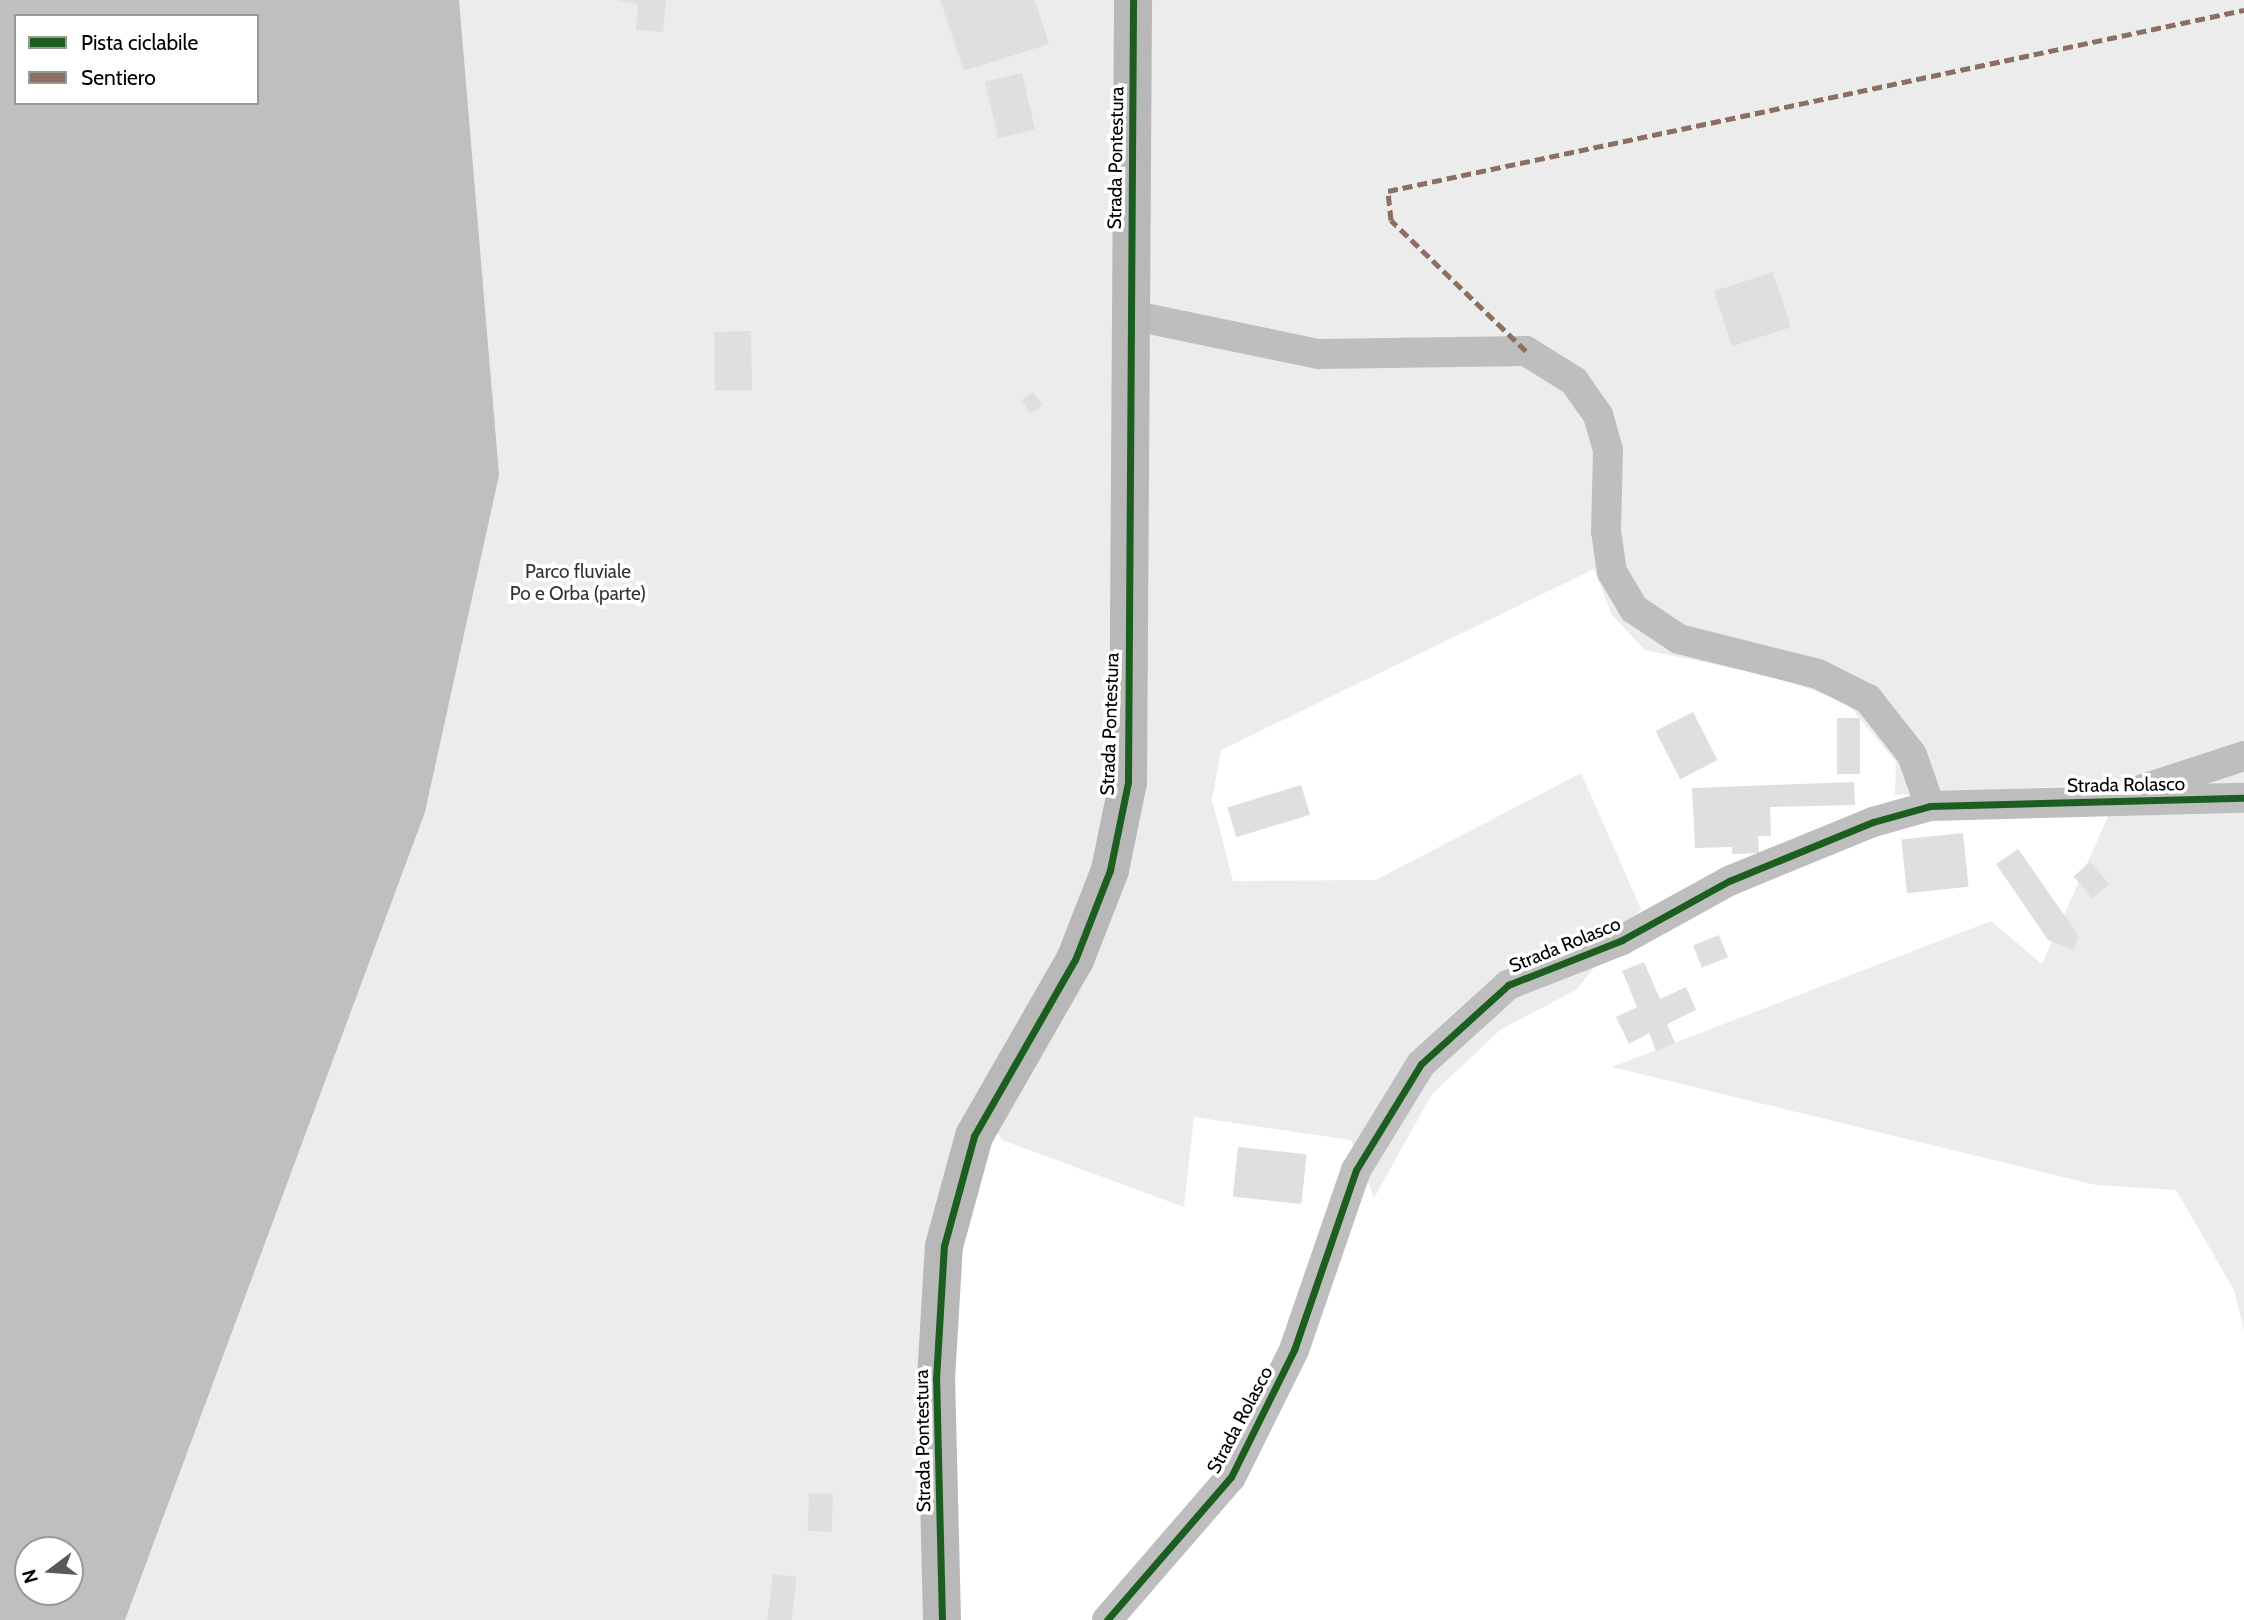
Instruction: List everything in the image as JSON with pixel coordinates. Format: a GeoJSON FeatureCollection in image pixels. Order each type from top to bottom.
{"type":"FeatureCollection","features":[{"type":"Feature","properties":{"kind":"main road","name":"Strada Pontestura"},"geometry":{"type":"LineString","coordinates":[[942,1620],[936,1379],[944,1246],[974,1136],[1075,960],[1111,870],[1128,782],[1133,0]]}},
{"type":"Feature","properties":{"kind":"street"},"geometry":{"type":"LineString","coordinates":[[1130,315],[1320,354],[1526,351],[1574,381],[1598,415],[1608,450],[1606,531],[1612,572],[1634,609],[1679,639],[1818,674],[1868,699],[1912,755],[1930,806]]}},
{"type":"Feature","properties":{"kind":"street"},"geometry":{"type":"LineString","coordinates":[[2104,802],[2244,756]]}},
{"type":"Feature","properties":{"kind":"street","name":"Strada Rolasco"},"geometry":{"type":"LineString","coordinates":[[1107,1620],[1231,1477],[1294,1350],[1356,1170],[1421,1064],[1508,985],[1622,940],[1729,881],[1873,822],[1930,806],[2244,798]]}},
{"type":"Feature","properties":{"kind":"green space","name":"Parco fluviale Po e Orba (parte)"},"geometry":{"type":"Polygon","coordinates":[[[0,0],[2244,0],[2244,1330],[2234,1290],[2176,1190],[2096,1185],[1612,1067],[1991,921],[2042,964],[2123,783],[1895,795],[1896,762],[1847,703],[1780,678],[1645,650],[1612,615],[1594,569],[1221,750],[1212,800],[1233,881],[1376,880],[1581,773],[1641,909],[1576,990],[1500,1030],[1432,1094],[1374,1198],[1351,1140],[1194,1117],[1184,1207],[1002,1140],[990,1121],[946,1270],[960,1620],[0,1620],[0,0]]]}},
{"type":"Feature","properties":{"kind":"shaded area"},"geometry":{"type":"Polygon","coordinates":[[[0,0],[459,0],[499,475],[425,812],[125,1620],[0,1620],[0,0]]]}},
{"type":"Feature","properties":{"kind":"building"},"geometry":{"type":"Polygon","coordinates":[[[617,0],[666,0],[663,32],[636,30],[638,4],[617,0]]]}},
{"type":"Feature","properties":{"kind":"building"},"geometry":{"type":"Polygon","coordinates":[[[940,0],[1035,0],[1049,44],[964,71],[940,0]]]}},
{"type":"Feature","properties":{"kind":"building"},"geometry":{"type":"Polygon","coordinates":[[[1022,73],[1035,130],[998,138],[985,82],[1022,73]]]}},
{"type":"Feature","properties":{"kind":"building"},"geometry":{"type":"Polygon","coordinates":[[[1773,272],[1791,327],[1732,346],[1714,291],[1773,272]]]}},
{"type":"Feature","properties":{"kind":"building"},"geometry":{"type":"Polygon","coordinates":[[[751,331],[752,390],[715,391],[714,332],[751,331]]]}},
{"type":"Feature","properties":{"kind":"building"},"geometry":{"type":"Polygon","coordinates":[[[1033,392],[1042,405],[1031,413],[1022,400],[1033,392]]]}},
{"type":"Feature","properties":{"kind":"building"},"geometry":{"type":"Polygon","coordinates":[[[1693,712],[1718,760],[1680,779],[1656,731],[1693,712]]]}},
{"type":"Feature","properties":{"kind":"building"},"geometry":{"type":"Polygon","coordinates":[[[1837,718],[1860,718],[1860,774],[1837,774],[1837,718]]]}},
{"type":"Feature","properties":{"kind":"building"},"geometry":{"type":"Polygon","coordinates":[[[1854,782],[1855,805],[1770,807],[1771,836],[1758,836],[1759,853],[1732,854],[1732,847],[1695,848],[1692,788],[1854,782]]]}},
{"type":"Feature","properties":{"kind":"building"},"geometry":{"type":"Polygon","coordinates":[[[1301,785],[1310,815],[1236,837],[1227,808],[1301,785]]]}},
{"type":"Feature","properties":{"kind":"building"},"geometry":{"type":"Polygon","coordinates":[[[1963,833],[1969,887],[1907,893],[1901,839],[1963,833]]]}},
{"type":"Feature","properties":{"kind":"building"},"geometry":{"type":"Polygon","coordinates":[[[2018,849],[2079,936],[2073,950],[2048,940],[1996,864],[2018,849]]]}},
{"type":"Feature","properties":{"kind":"building"},"geometry":{"type":"Polygon","coordinates":[[[2090,862],[2109,884],[2092,898],[2073,876],[2090,862]]]}},
{"type":"Feature","properties":{"kind":"building"},"geometry":{"type":"Polygon","coordinates":[[[1719,935],[1728,957],[1702,968],[1693,945],[1719,935]]]}},
{"type":"Feature","properties":{"kind":"building"},"geometry":{"type":"Polygon","coordinates":[[[1644,962],[1660,999],[1686,987],[1696,1010],[1667,1024],[1675,1043],[1656,1051],[1649,1033],[1629,1044],[1616,1017],[1637,1007],[1622,971],[1644,962]]]}},
{"type":"Feature","properties":{"kind":"building"},"geometry":{"type":"Polygon","coordinates":[[[1238,1147],[1307,1154],[1301,1204],[1233,1197],[1238,1147]]]}},
{"type":"Feature","properties":{"kind":"building"},"geometry":{"type":"Polygon","coordinates":[[[809,1493],[833,1494],[832,1532],[808,1531],[809,1493]]]}},
{"type":"Feature","properties":{"kind":"building"},"geometry":{"type":"Polygon","coordinates":[[[773,1574],[797,1577],[792,1620],[767,1620],[773,1574]]]}},
{"type":"Feature","properties":{"kind":"marked path"},"geometry":{"type":"LineString","coordinates":[[1526,351],[1391,220],[1388,191],[2244,10]]}},
{"type":"Feature","properties":{"kind":"cycle path"},"geometry":{"type":"LineString","coordinates":[[942,1620],[936,1379],[944,1246],[974,1136],[1075,960],[1110,870],[1128,782],[1133,0]]}},
{"type":"Feature","properties":{"kind":"cycle path"},"geometry":{"type":"LineString","coordinates":[[1107,1620],[1231,1477],[1294,1350],[1356,1170],[1421,1064],[1508,985],[1622,940],[1729,881],[1873,822],[1930,806],[2244,798]]}}]}
